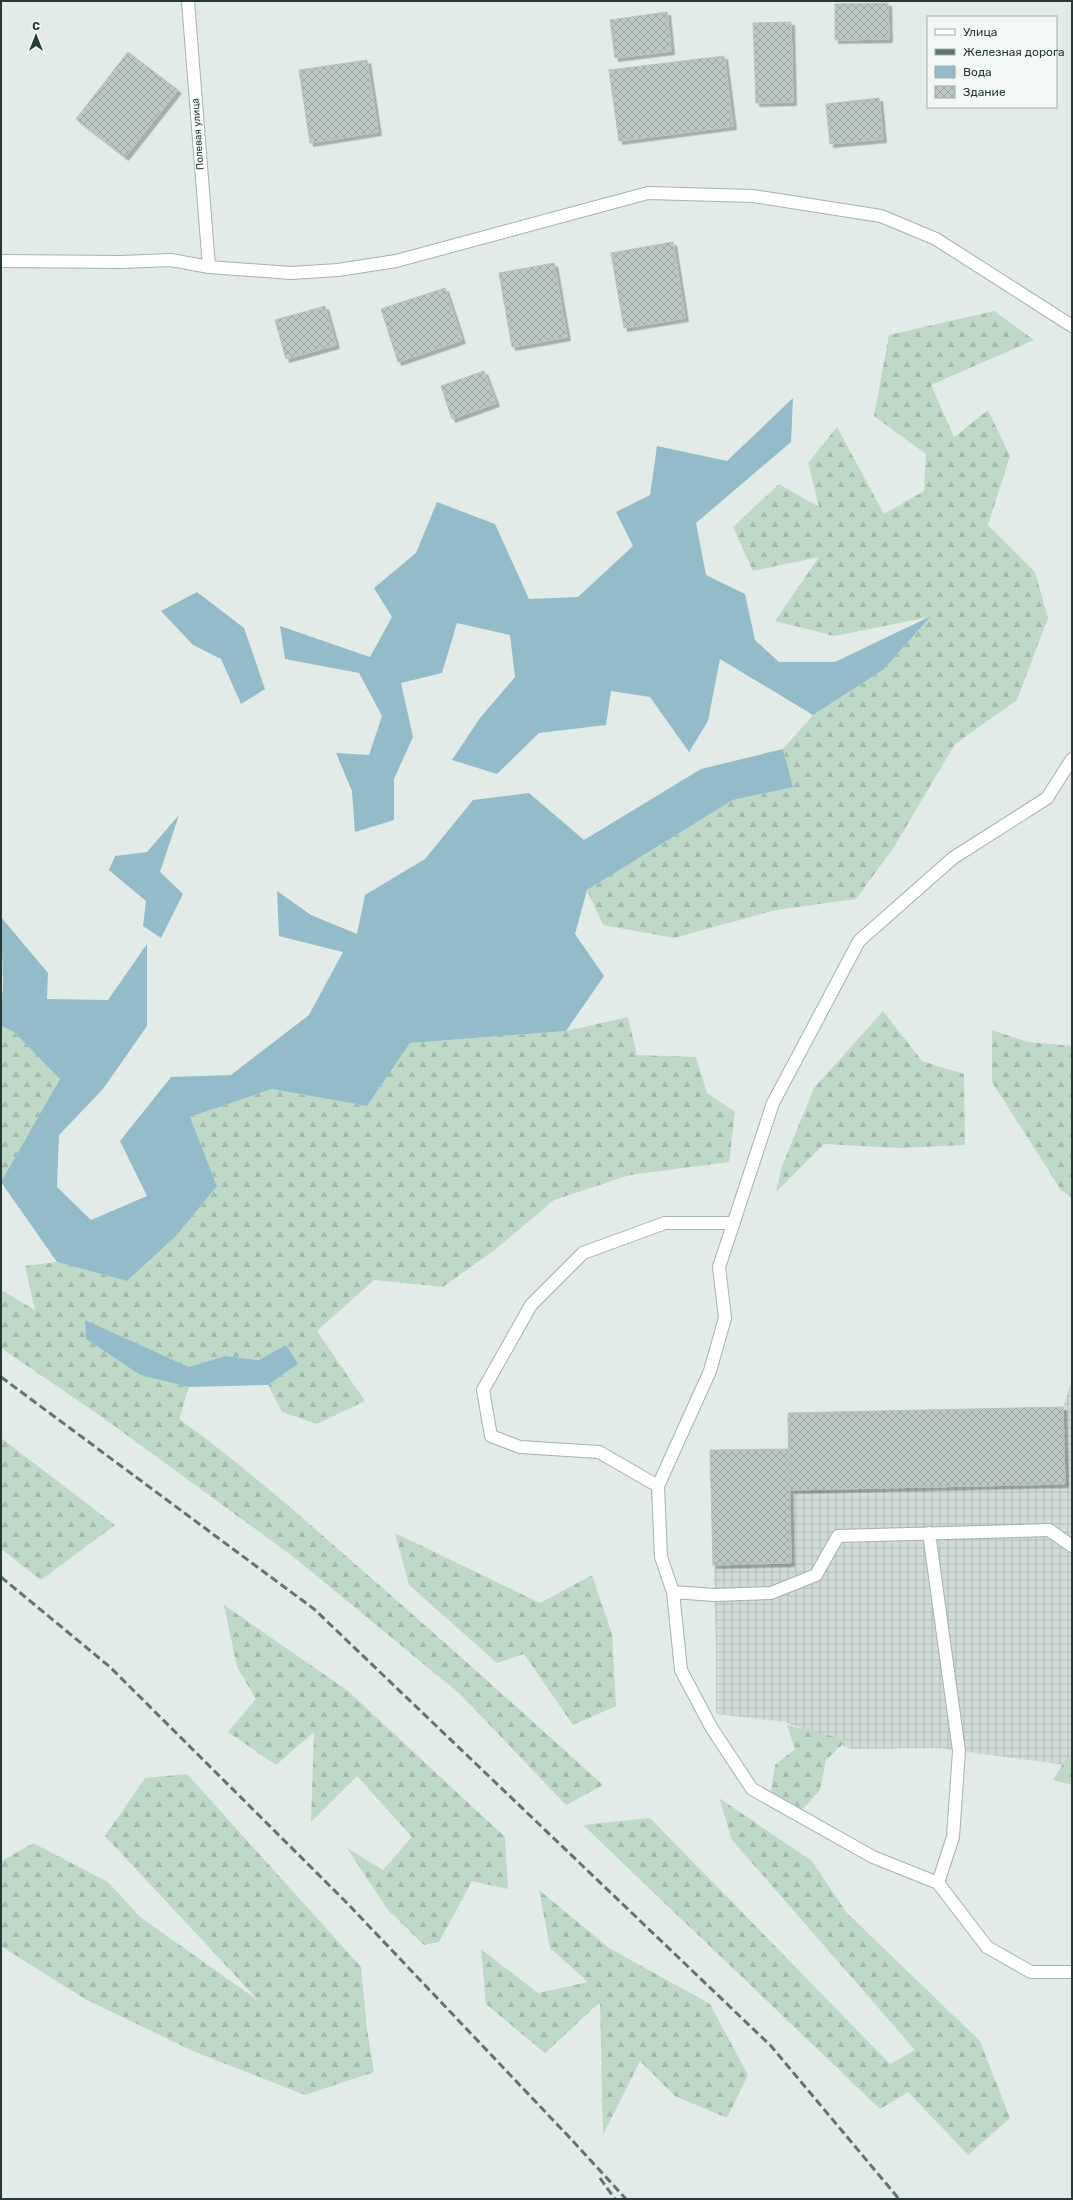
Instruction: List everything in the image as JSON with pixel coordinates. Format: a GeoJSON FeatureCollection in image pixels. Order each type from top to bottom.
{"type":"FeatureCollection","features":[{"type":"Feature","properties":{"kind":"street","name":"Полевая улица"},"geometry":{"type":"LineString","coordinates":[[188,1],[208,267]]}},
{"type":"Feature","properties":{"kind":"street"},"geometry":{"type":"LineString","coordinates":[[1,260],[121,262],[171,260],[208,267],[291,273],[338,270],[396,261],[648,193],[753,196],[881,216],[936,239],[1072,326]]}},
{"type":"Feature","properties":{"kind":"street"},"geometry":{"type":"LineString","coordinates":[[1072,759],[1047,798],[953,858],[859,941],[773,1103],[719,1267],[725,1318],[710,1371],[658,1486],[661,1557],[673,1592],[681,1670],[711,1727],[752,1788],[873,1858],[938,1883],[987,1947],[1031,1972],[1072,1972]]}},
{"type":"Feature","properties":{"kind":"street"},"geometry":{"type":"LineString","coordinates":[[658,1486],[599,1452],[520,1447],[491,1436],[483,1390],[531,1305],[583,1252],[665,1223],[734,1223]]}},
{"type":"Feature","properties":{"kind":"street"},"geometry":{"type":"LineString","coordinates":[[673,1592],[714,1595],[771,1593],[816,1575],[838,1536],[1049,1530],[1072,1546]]}},
{"type":"Feature","properties":{"kind":"street"},"geometry":{"type":"LineString","coordinates":[[929,1533],[959,1750],[953,1837],[938,1883]]}},
{"type":"Feature","properties":{"kind":"shaded area"},"geometry":{"type":"Polygon","coordinates":[[[1072,1380],[1072,1766],[940,1748],[851,1749],[786,1722],[716,1714],[716,1644],[710,1450],[788,1449],[788,1413],[1063,1407],[1072,1380]]]}},
{"type":"Feature","properties":{"kind":"green space"},"geometry":{"type":"Polygon","coordinates":[[[994,311],[1034,340],[931,385],[954,437],[988,410],[1010,456],[988,525],[1035,572],[1048,618],[1017,700],[955,744],[894,847],[856,899],[776,910],[674,938],[603,925],[587,890],[733,800],[793,787],[783,749],[813,715],[883,670],[930,617],[834,636],[775,621],[819,557],[753,571],[733,527],[779,484],[819,507],[808,463],[837,427],[884,514],[924,491],[926,454],[874,416],[889,335],[994,311]]]}},
{"type":"Feature","properties":{"kind":"green space"},"geometry":{"type":"Polygon","coordinates":[[[883,1011],[922,1061],[964,1074],[965,1145],[899,1148],[824,1144],[776,1192],[782,1166],[814,1088],[883,1011]]]}},
{"type":"Feature","properties":{"kind":"green space"},"geometry":{"type":"Polygon","coordinates":[[[628,1017],[637,1055],[696,1057],[707,1093],[735,1112],[729,1162],[630,1175],[554,1200],[496,1249],[443,1287],[374,1280],[317,1331],[365,1401],[317,1424],[282,1412],[268,1385],[298,1364],[225,1356],[189,1367],[85,1320],[86,1339],[140,1375],[189,1387],[179,1419],[250,1473],[453,1650],[603,1785],[566,1805],[460,1694],[295,1558],[102,1417],[1,1348],[1,1290],[35,1310],[25,1266],[57,1262],[127,1281],[176,1236],[217,1186],[190,1117],[272,1089],[367,1106],[410,1043],[566,1031],[628,1017]]]}},
{"type":"Feature","properties":{"kind":"green space"},"geometry":{"type":"Polygon","coordinates":[[[1,1026],[14,1032],[61,1079],[1,1182],[1,1026]]]}},
{"type":"Feature","properties":{"kind":"green space"},"geometry":{"type":"Polygon","coordinates":[[[992,1030],[1028,1042],[1072,1046],[1072,1198],[1061,1190],[992,1082],[992,1030]]]}},
{"type":"Feature","properties":{"kind":"green space"},"geometry":{"type":"Polygon","coordinates":[[[1,1438],[115,1525],[41,1580],[1,1549],[1,1438]]]}},
{"type":"Feature","properties":{"kind":"green space"},"geometry":{"type":"Polygon","coordinates":[[[395,1533],[540,1603],[592,1575],[612,1634],[616,1706],[573,1725],[524,1654],[497,1663],[409,1585],[395,1533]]]}},
{"type":"Feature","properties":{"kind":"green space"},"geometry":{"type":"Polygon","coordinates":[[[224,1605],[348,1691],[505,1837],[508,1889],[472,1881],[439,1942],[424,1945],[388,1910],[347,1848],[383,1870],[412,1837],[357,1776],[311,1822],[314,1732],[276,1765],[228,1732],[256,1699],[237,1667],[224,1605]]]}},
{"type":"Feature","properties":{"kind":"green space"},"geometry":{"type":"Polygon","coordinates":[[[787,1725],[847,1740],[826,1760],[820,1790],[803,1809],[771,1792],[775,1765],[795,1749],[787,1725]]]}},
{"type":"Feature","properties":{"kind":"green space"},"geometry":{"type":"Polygon","coordinates":[[[1067,1757],[1072,1757],[1072,1785],[1053,1780],[1067,1757]]]}},
{"type":"Feature","properties":{"kind":"green space"},"geometry":{"type":"Polygon","coordinates":[[[187,1774],[361,1967],[367,2029],[374,2072],[305,2095],[195,2052],[85,1999],[1,1946],[1,1860],[4,1860],[33,1843],[108,1882],[140,1917],[259,2001],[105,1836],[145,1778],[187,1774]]]}},
{"type":"Feature","properties":{"kind":"green space"},"geometry":{"type":"Polygon","coordinates":[[[719,1798],[812,1861],[846,1912],[980,2041],[1010,2118],[968,2155],[908,2092],[880,2109],[583,1825],[650,1818],[890,2064],[915,2050],[732,1840],[719,1798]]]}},
{"type":"Feature","properties":{"kind":"green space"},"geometry":{"type":"Polygon","coordinates":[[[539,1890],[609,1948],[710,2004],[748,2075],[727,2118],[675,2096],[640,2061],[603,2135],[600,2002],[545,2053],[486,2004],[481,1949],[538,1993],[588,1982],[550,1948],[539,1890]]]}},
{"type":"Feature","properties":{"kind":"water"},"geometry":{"type":"Polygon","coordinates":[[[793,398],[791,442],[696,523],[706,575],[745,594],[755,640],[779,662],[835,662],[931,616],[883,670],[813,715],[720,659],[708,721],[689,752],[650,697],[611,691],[606,725],[539,733],[497,774],[452,760],[480,718],[515,677],[510,635],[457,623],[442,673],[401,683],[413,737],[394,779],[394,820],[355,832],[352,791],[336,753],[369,755],[382,716],[359,673],[285,659],[280,626],[370,657],[392,617],[374,588],[416,553],[437,502],[495,524],[529,599],[578,597],[633,546],[616,512],[650,495],[657,446],[727,461],[793,398]]]}},
{"type":"Feature","properties":{"kind":"water"},"geometry":{"type":"Polygon","coordinates":[[[197,592],[244,628],[265,689],[241,704],[221,659],[193,645],[161,611],[197,592]]]}},
{"type":"Feature","properties":{"kind":"water"},"geometry":{"type":"Polygon","coordinates":[[[783,749],[793,787],[733,800],[587,890],[575,934],[604,976],[566,1031],[410,1043],[367,1106],[272,1089],[190,1117],[217,1186],[176,1236],[127,1281],[57,1262],[1,1182],[60,1079],[14,1032],[1,1026],[3,983],[1,917],[48,973],[47,999],[108,1000],[147,944],[147,1026],[103,1089],[59,1135],[57,1187],[91,1220],[147,1196],[120,1141],[171,1077],[231,1075],[309,1015],[343,952],[279,936],[277,891],[311,915],[357,934],[365,895],[425,859],[473,800],[529,793],[584,840],[701,769],[783,749]]]}},
{"type":"Feature","properties":{"kind":"water"},"geometry":{"type":"Polygon","coordinates":[[[179,815],[160,872],[183,894],[161,938],[143,926],[146,901],[109,870],[115,856],[147,852],[179,815]]]}},
{"type":"Feature","properties":{"kind":"water"},"geometry":{"type":"Polygon","coordinates":[[[85,1320],[189,1367],[225,1356],[259,1360],[286,1345],[298,1364],[268,1385],[189,1387],[140,1375],[86,1339],[85,1320]]]}},
{"type":"Feature","properties":{"kind":"building"},"geometry":{"type":"Polygon","coordinates":[[[888,3],[889,39],[835,40],[835,4],[888,3]]]}},
{"type":"Feature","properties":{"kind":"building"},"geometry":{"type":"Polygon","coordinates":[[[667,12],[671,51],[615,58],[610,20],[667,12]]]}},
{"type":"Feature","properties":{"kind":"building"},"geometry":{"type":"Polygon","coordinates":[[[791,22],[793,102],[756,103],[753,23],[791,22]]]}},
{"type":"Feature","properties":{"kind":"building"},"geometry":{"type":"Polygon","coordinates":[[[128,52],[178,90],[125,157],[76,119],[128,52]]]}},
{"type":"Feature","properties":{"kind":"building"},"geometry":{"type":"Polygon","coordinates":[[[724,56],[733,126],[619,141],[609,70],[724,56]]]}},
{"type":"Feature","properties":{"kind":"building"},"geometry":{"type":"Polygon","coordinates":[[[367,60],[378,132],[310,143],[299,70],[367,60]]]}},
{"type":"Feature","properties":{"kind":"building"},"geometry":{"type":"Polygon","coordinates":[[[879,98],[883,139],[830,144],[826,104],[879,98]]]}},
{"type":"Feature","properties":{"kind":"building"},"geometry":{"type":"Polygon","coordinates":[[[673,242],[685,318],[624,328],[611,253],[673,242]]]}},
{"type":"Feature","properties":{"kind":"building"},"geometry":{"type":"Polygon","coordinates":[[[554,263],[567,337],[512,347],[499,273],[554,263]]]}},
{"type":"Feature","properties":{"kind":"building"},"geometry":{"type":"Polygon","coordinates":[[[445,288],[462,340],[398,362],[381,309],[445,288]]]}},
{"type":"Feature","properties":{"kind":"building"},"geometry":{"type":"Polygon","coordinates":[[[325,306],[336,345],[286,359],[275,320],[325,306]]]}},
{"type":"Feature","properties":{"kind":"building"},"geometry":{"type":"Polygon","coordinates":[[[484,371],[496,403],[452,419],[441,386],[484,371]]]}},
{"type":"Feature","properties":{"kind":"building"},"geometry":{"type":"Polygon","coordinates":[[[1063,1407],[1065,1484],[789,1490],[788,1413],[1063,1407]]]}},
{"type":"Feature","properties":{"kind":"building"},"geometry":{"type":"Polygon","coordinates":[[[789,1449],[791,1563],[713,1565],[710,1450],[789,1449]]]}},
{"type":"Feature","properties":{"kind":"railway"},"geometry":{"type":"LineString","coordinates":[[1,1377],[314,1609],[771,2046],[899,2199]]}},
{"type":"Feature","properties":{"kind":"railway"},"geometry":{"type":"LineString","coordinates":[[1,1577],[110,1667],[347,1903],[626,2199]]}},
{"type":"Feature","properties":{"kind":"railway"},"geometry":{"type":"LineString","coordinates":[[600,2178],[615,2199]]}}]}
